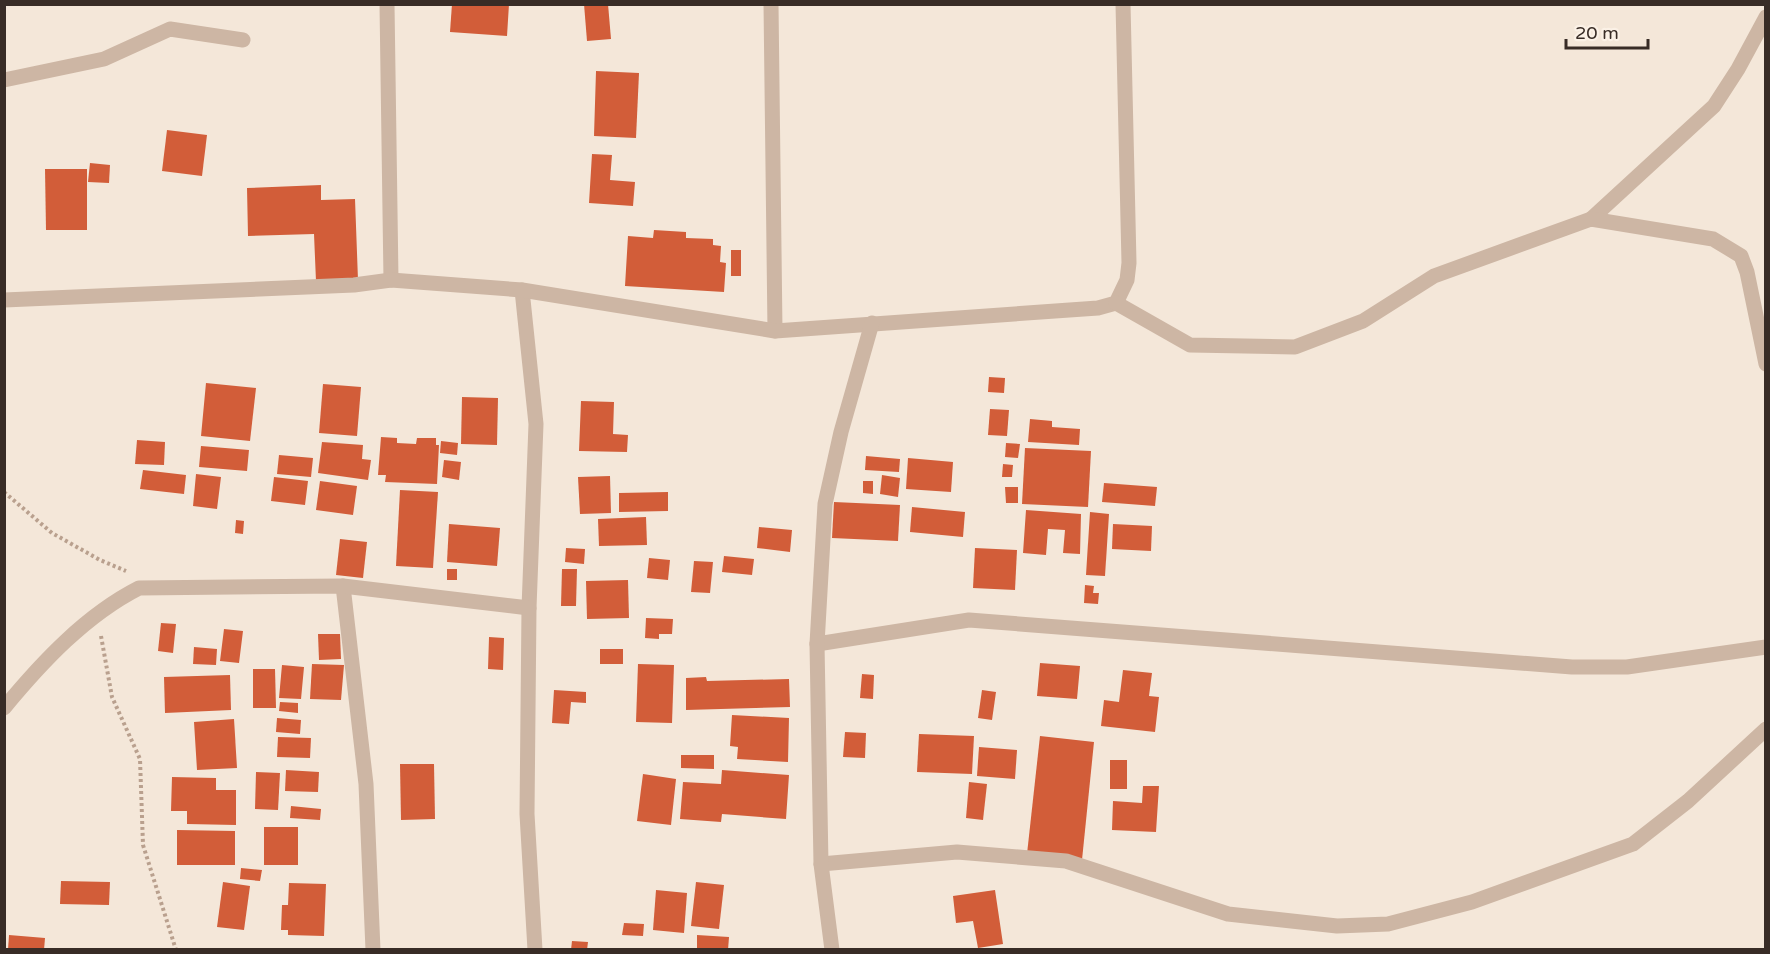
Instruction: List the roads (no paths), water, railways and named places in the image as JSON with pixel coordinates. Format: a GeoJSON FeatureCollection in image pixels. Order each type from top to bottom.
{"type":"FeatureCollection","features":[{"type":"Feature","properties":{"kind":"street"},"geometry":{"type":"LineString","coordinates":[[387,4],[391,280]]}},
{"type":"Feature","properties":{"kind":"street"},"geometry":{"type":"LineString","coordinates":[[771,4],[775,331]]}},
{"type":"Feature","properties":{"kind":"street"},"geometry":{"type":"LineString","coordinates":[[1116,303],[1127,280],[1129,263],[1123,4]]}},
{"type":"Feature","properties":{"kind":"street"},"geometry":{"type":"LineString","coordinates":[[4,300],[354,285],[391,280],[522,290],[775,331],[1098,308],[1116,303],[1190,345],[1295,347],[1363,321],[1434,276],[1591,219],[1714,106],[1738,69],[1766,17]]}},
{"type":"Feature","properties":{"kind":"street"},"geometry":{"type":"LineString","coordinates":[[4,80],[104,59],[170,29],[243,40]]}},
{"type":"Feature","properties":{"kind":"street"},"geometry":{"type":"LineString","coordinates":[[1591,219],[1713,239],[1741,256],[1747,272],[1766,364]]}},
{"type":"Feature","properties":{"kind":"street"},"geometry":{"type":"LineString","coordinates":[[522,290],[536,424],[529,608],[527,814],[536,950]]}},
{"type":"Feature","properties":{"kind":"street"},"geometry":{"type":"LineString","coordinates":[[832,950],[821,864],[817,644],[825,504],[841,432],[872,323]]}},
{"type":"Feature","properties":{"kind":"street"},"geometry":{"type":"LineString","coordinates":[[4,708],[35,671],[98,615],[114,601],[139,588],[344,586],[529,608]]}},
{"type":"Feature","properties":{"kind":"street"},"geometry":{"type":"LineString","coordinates":[[344,586],[366,784],[373,950]]}},
{"type":"Feature","properties":{"kind":"street"},"geometry":{"type":"LineString","coordinates":[[817,644],[969,620],[1572,667],[1627,667],[1766,647]]}},
{"type":"Feature","properties":{"kind":"street"},"geometry":{"type":"LineString","coordinates":[[821,864],[957,852],[1066,861],[1228,914],[1337,926],[1388,924],[1472,902],[1633,844],[1688,801],[1766,729]]}}]}
